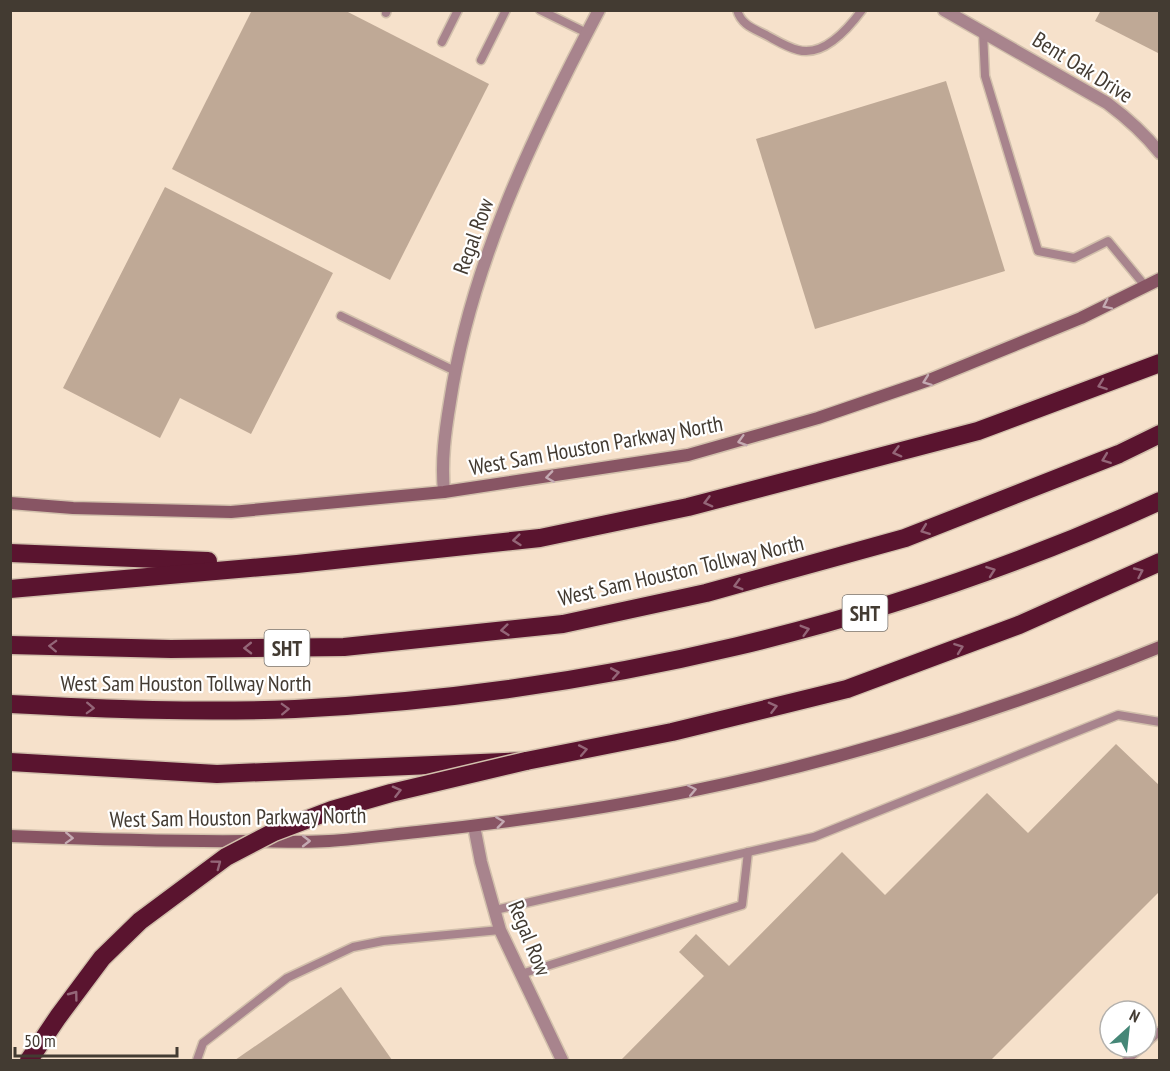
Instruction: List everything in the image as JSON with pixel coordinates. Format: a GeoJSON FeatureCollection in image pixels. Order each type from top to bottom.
{"type":"FeatureCollection","features":[{"type":"Feature","properties":{"kind":"highway"},"geometry":{"type":"LineString","coordinates":[[10,589],[297,564],[540,537],[688,507],[978,431],[1158,364]]}},
{"type":"Feature","properties":{"kind":"highway","name":"West Sam Houston Tollway North"},"geometry":{"type":"LineString","coordinates":[[10,645],[171,649],[344,647],[563,624],[706,593],[905,538],[1119,454],[1160,434]]}},
{"type":"Feature","properties":{"kind":"highway","name":"West Sam Houston Tollway North"},"geometry":{"type":"LineString","coordinates":[[10,704],[172,710],[293,709],[449,697],[557,683],[719,652],[862,613],[995,569],[1084,535],[1160,501]]}},
{"type":"Feature","properties":{"kind":"highway"},"geometry":{"type":"LineString","coordinates":[[10,554],[297,564]]}},
{"type":"Feature","properties":{"kind":"highway"},"geometry":{"type":"LineString","coordinates":[[29,1060],[102,958],[140,921],[226,857],[274,832],[332,810],[391,793],[526,760],[672,732],[847,689],[1018,626],[1160,562]]}},
{"type":"Feature","properties":{"kind":"highway"},"geometry":{"type":"LineString","coordinates":[[10,762],[218,774],[526,760]]}},
{"type":"Feature","properties":{"kind":"main road","name":"West Sam Houston Parkway North"},"geometry":{"type":"LineString","coordinates":[[10,503],[73,508],[231,512],[444,492],[653,461],[720,447],[876,399],[1081,318],[1160,279]]}},
{"type":"Feature","properties":{"kind":"main road","name":"West Sam Houston Parkway North"},"geometry":{"type":"LineString","coordinates":[[10,836],[153,842],[327,841],[474,826],[656,798],[804,765],[930,729],[1052,687],[1160,646]]}},
{"type":"Feature","properties":{"kind":"street","name":"Regal Row"},"geometry":{"type":"LineString","coordinates":[[444,492],[442,466],[455,371],[478,283],[501,218],[530,149],[599,10]]}},
{"type":"Feature","properties":{"kind":"street","name":"Bent Oak Drive"},"geometry":{"type":"LineString","coordinates":[[944,10],[1107,103],[1128,118],[1146,135],[1160,153]]}},
{"type":"Feature","properties":{"kind":"street","name":"Regal Row"},"geometry":{"type":"LineString","coordinates":[[474,826],[481,862],[500,930],[562,1060]]}},
{"type":"Feature","properties":{"kind":"lane"},"geometry":{"type":"LineString","coordinates":[[442,42],[458,10]]}},
{"type":"Feature","properties":{"kind":"lane"},"geometry":{"type":"LineString","coordinates":[[481,60],[506,10]]}},
{"type":"Feature","properties":{"kind":"lane"},"geometry":{"type":"LineString","coordinates":[[540,10],[587,33]]}},
{"type":"Feature","properties":{"kind":"lane"},"geometry":{"type":"LineString","coordinates":[[737,10],[740,19],[750,28],[797,50],[809,51],[824,46],[837,37],[862,10]]}},
{"type":"Feature","properties":{"kind":"lane"},"geometry":{"type":"LineString","coordinates":[[983,32],[985,76],[1038,250],[1074,258],[1108,241],[1146,287]]}},
{"type":"Feature","properties":{"kind":"lane"},"geometry":{"type":"LineString","coordinates":[[341,316],[455,371]]}},
{"type":"Feature","properties":{"kind":"lane"},"geometry":{"type":"LineString","coordinates":[[495,910],[814,837],[1118,716],[1160,722]]}},
{"type":"Feature","properties":{"kind":"lane"},"geometry":{"type":"LineString","coordinates":[[521,974],[742,905],[748,852]]}},
{"type":"Feature","properties":{"kind":"lane"},"geometry":{"type":"LineString","coordinates":[[197,1060],[203,1043],[287,978],[353,947],[383,941],[500,930]]}},
{"type":"Feature","properties":{"kind":"building"},"geometry":{"type":"Polygon","coordinates":[[[252,10],[344,10],[489,84],[390,280],[172,169],[252,10]]]}},
{"type":"Feature","properties":{"kind":"building"},"geometry":{"type":"Polygon","coordinates":[[[1101,10],[1160,10],[1160,54],[1095,21],[1101,10]]]}},
{"type":"Feature","properties":{"kind":"building"},"geometry":{"type":"Polygon","coordinates":[[[946,81],[1005,271],[815,329],[756,139],[946,81]]]}},
{"type":"Feature","properties":{"kind":"building"},"geometry":{"type":"Polygon","coordinates":[[[165,187],[333,273],[251,434],[180,398],[160,438],[63,388],[165,187]]]}},
{"type":"Feature","properties":{"kind":"building"},"geometry":{"type":"Polygon","coordinates":[[[1116,744],[1160,786],[1160,891],[991,1060],[622,1059],[704,976],[679,952],[696,934],[729,966],[842,852],[885,895],[987,793],[1028,833],[1116,744]]]}},
{"type":"Feature","properties":{"kind":"building"},"geometry":{"type":"Polygon","coordinates":[[[341,987],[392,1060],[235,1060],[341,987]]]}}]}
